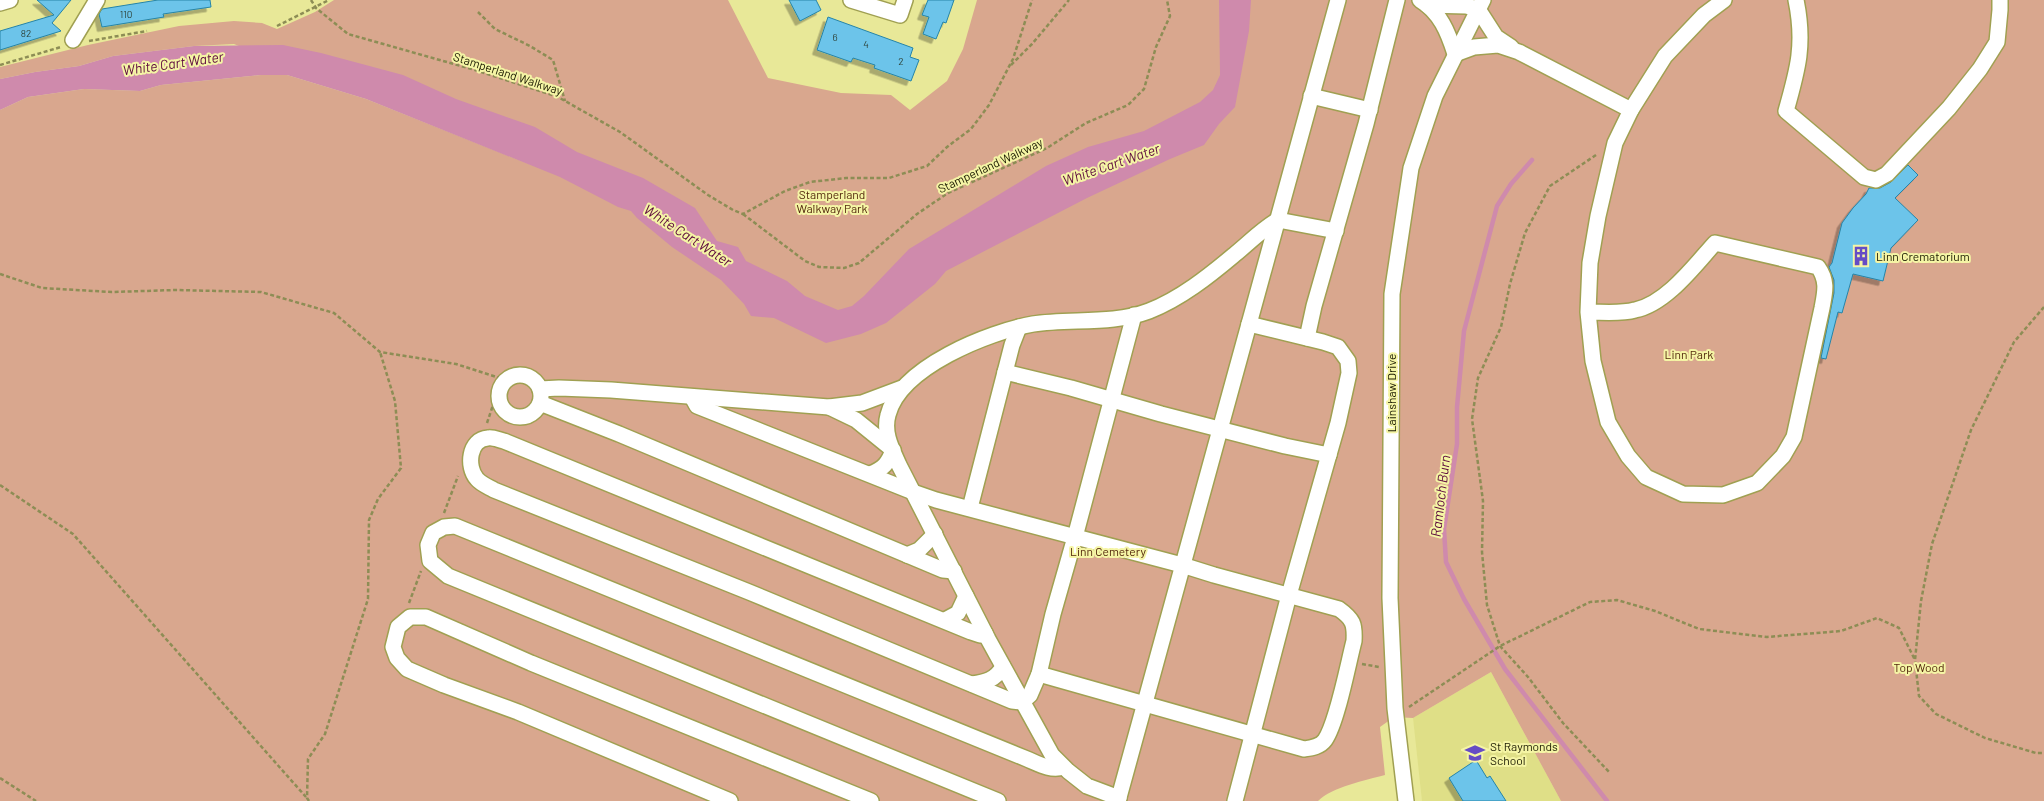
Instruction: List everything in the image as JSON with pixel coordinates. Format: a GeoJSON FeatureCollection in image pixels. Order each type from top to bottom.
{"type":"FeatureCollection","features":[{"type":"Feature","properties":{"kind":"street"},"geometry":{"type":"LineString","coordinates":[[0,3],[10,0]]}},
{"type":"Feature","properties":{"kind":"street"},"geometry":{"type":"LineString","coordinates":[[73,40],[97,0]]}},
{"type":"Feature","properties":{"kind":"street"},"geometry":{"type":"LineString","coordinates":[[851,0],[900,15],[905,0]]}},
{"type":"Feature","properties":{"kind":"street"},"geometry":{"type":"LineString","coordinates":[[1336,231],[1278,220],[1264,228],[1235,255],[1201,281],[1148,311],[1134,315],[1035,324],[1002,330],[971,343],[937,362],[894,397],[888,416],[887,437],[913,492],[985,633],[1052,755],[1087,786],[1119,799],[1182,565],[1278,220],[1338,0]]}},
{"type":"Feature","properties":{"kind":"street"},"geometry":{"type":"LineString","coordinates":[[1308,338],[1314,306],[1370,110],[1397,0]]}},
{"type":"Feature","properties":{"kind":"street"},"geometry":{"type":"LineString","coordinates":[[1588,312],[1636,310],[1657,301],[1679,282],[1715,243],[1818,267],[1824,276],[1826,288],[1794,437],[1783,456],[1757,483],[1723,495],[1683,494],[1646,477],[1628,456],[1608,422],[1594,361],[1588,312],[1590,263],[1598,216],[1615,143],[1631,110],[1665,56],[1704,15],[1724,0]]}},
{"type":"Feature","properties":{"kind":"street"},"geometry":{"type":"LineString","coordinates":[[1796,0],[1801,23],[1801,51],[1786,111],[1864,177],[1876,180],[1886,174],[1949,108],[1980,69],[1996,42],[2000,0]]}},
{"type":"Feature","properties":{"kind":"street"},"geometry":{"type":"LineString","coordinates":[[1423,2],[1466,6],[1481,5],[1496,37],[1519,52],[1631,110]]}},
{"type":"Feature","properties":{"kind":"street"},"geometry":{"type":"LineString","coordinates":[[1423,2],[1440,18],[1450,36],[1456,54],[1474,47],[1498,45],[1519,52]]}},
{"type":"Feature","properties":{"kind":"street","name":"Lainshaw Drive"},"geometry":{"type":"LineString","coordinates":[[1406,801],[1395,712],[1390,598],[1392,294],[1411,168],[1435,96],[1481,5]]}},
{"type":"Feature","properties":{"kind":"street"},"geometry":{"type":"LineString","coordinates":[[1311,96],[1370,110]]}},
{"type":"Feature","properties":{"kind":"street"},"geometry":{"type":"LineString","coordinates":[[985,633],[980,635],[971,632],[504,441],[488,437],[476,442],[471,452],[471,467],[476,479],[494,490],[1012,701],[1022,702],[1030,695],[1039,674],[1053,614],[1134,315]]}},
{"type":"Feature","properties":{"kind":"street"},"geometry":{"type":"LineString","coordinates":[[1235,801],[1347,390],[1349,372],[1348,361],[1338,348],[1308,338],[1249,324]]}},
{"type":"Feature","properties":{"kind":"street"},"geometry":{"type":"LineString","coordinates":[[970,508],[1005,372],[1019,327]]}},
{"type":"Feature","properties":{"kind":"street"},"geometry":{"type":"LineString","coordinates":[[1005,372],[1285,446],[1329,455]]}},
{"type":"Feature","properties":{"kind":"street"},"geometry":{"type":"LineString","coordinates":[[903,388],[862,403],[829,407],[559,388],[540,396],[532,414],[518,417],[506,412],[499,400],[501,386],[506,380],[518,375],[532,378],[540,396],[628,437],[907,555],[944,570],[954,571]]}},
{"type":"Feature","properties":{"kind":"street"},"geometry":{"type":"LineString","coordinates":[[692,397],[697,406],[913,492],[1339,608],[1349,616],[1354,627],[1354,641],[1333,724],[1324,741],[1316,747],[1304,749],[1039,674]]}},
{"type":"Feature","properties":{"kind":"street"},"geometry":{"type":"LineString","coordinates":[[829,407],[856,420],[893,450]]}},
{"type":"Feature","properties":{"kind":"street"},"geometry":{"type":"LineString","coordinates":[[870,474],[881,470],[889,462],[893,450]]}},
{"type":"Feature","properties":{"kind":"street"},"geometry":{"type":"LineString","coordinates":[[998,801],[448,576],[430,561],[428,545],[433,533],[455,526],[1049,768],[1057,769],[1063,766]]}},
{"type":"Feature","properties":{"kind":"street"},"geometry":{"type":"LineString","coordinates":[[907,555],[919,550],[935,534]]}},
{"type":"Feature","properties":{"kind":"street"},"geometry":{"type":"LineString","coordinates":[[945,620],[958,613],[966,596]]}},
{"type":"Feature","properties":{"kind":"street"},"geometry":{"type":"LineString","coordinates":[[730,801],[518,712],[444,685],[407,669],[397,658],[394,647],[398,627],[410,617],[426,617],[871,801]]}},
{"type":"Feature","properties":{"kind":"street"},"geometry":{"type":"LineString","coordinates":[[972,684],[991,680],[999,674],[1003,667]]}},
{"type":"Feature","properties":{"kind":"path","name":"Stamperland Walkway"},"geometry":{"type":"LineString","coordinates":[[311,0],[316,8],[348,34],[475,70],[558,97],[620,132],[708,195],[743,214],[805,261],[819,267],[844,268],[859,263],[917,214],[948,193],[1047,148],[1086,122],[1128,105],[1144,89],[1156,47],[1170,16],[1167,0]]}},
{"type":"Feature","properties":{"kind":"path"},"geometry":{"type":"LineString","coordinates":[[277,26],[329,0]]}},
{"type":"Feature","properties":{"kind":"path","name":"Stamperland Walkway"},"geometry":{"type":"LineString","coordinates":[[743,214],[785,191],[810,182],[846,178],[889,178],[928,166],[947,147],[971,129],[989,106],[1016,50],[1032,0]]}},
{"type":"Feature","properties":{"kind":"path"},"geometry":{"type":"LineString","coordinates":[[1008,68],[1032,44],[1069,0]]}},
{"type":"Feature","properties":{"kind":"path"},"geometry":{"type":"LineString","coordinates":[[478,12],[495,29],[530,46],[553,60],[565,101]]}},
{"type":"Feature","properties":{"kind":"path"},"geometry":{"type":"LineString","coordinates":[[0,65],[58,49],[73,40],[82,42],[146,32]]}},
{"type":"Feature","properties":{"kind":"path"},"geometry":{"type":"LineString","coordinates":[[1610,773],[1563,723],[1528,677],[1500,646],[1487,605],[1482,552],[1483,502],[1472,419],[1478,378],[1501,327],[1510,284],[1525,233],[1550,186],[1615,143]]}},
{"type":"Feature","properties":{"kind":"path"},"geometry":{"type":"LineString","coordinates":[[0,274],[42,288],[112,292],[174,290],[261,292],[334,313],[380,352],[456,364],[506,380]]}},
{"type":"Feature","properties":{"kind":"path"},"geometry":{"type":"LineString","coordinates":[[2044,307],[2014,342],[1970,430],[1932,544],[1921,602],[1915,660],[1919,696],[1936,714],[1985,738],[2036,753],[2044,753]]}},
{"type":"Feature","properties":{"kind":"path"},"geometry":{"type":"LineString","coordinates":[[308,800],[308,759],[325,734],[368,599],[369,520],[378,499],[401,468],[395,401],[380,352]]}},
{"type":"Feature","properties":{"kind":"path"},"geometry":{"type":"LineString","coordinates":[[488,437],[486,421],[492,408],[499,400]]}},
{"type":"Feature","properties":{"kind":"path"},"geometry":{"type":"LineString","coordinates":[[444,528],[444,512],[458,475],[471,467]]}},
{"type":"Feature","properties":{"kind":"path"},"geometry":{"type":"LineString","coordinates":[[0,485],[73,534],[308,800]]}},
{"type":"Feature","properties":{"kind":"path"},"geometry":{"type":"LineString","coordinates":[[410,617],[409,602],[422,567],[430,561]]}},
{"type":"Feature","properties":{"kind":"path"},"geometry":{"type":"LineString","coordinates":[[1395,712],[1500,646],[1590,602],[1617,600],[1655,611],[1700,629],[1767,637],[1841,631],[1877,618],[1899,628],[1915,660]]}},
{"type":"Feature","properties":{"kind":"path"},"geometry":{"type":"LineString","coordinates":[[1348,662],[1393,669]]}},
{"type":"Feature","properties":{"kind":"path"},"geometry":{"type":"LineString","coordinates":[[0,778],[36,801]]}},
{"type":"Feature","properties":{"kind":"shaded area","name":"St Raymonds School"},"geometry":{"type":"Polygon","coordinates":[[[1491,672],[1561,801],[1422,801],[1413,718],[1491,672]]]}},
{"type":"Feature","properties":{"kind":"green space","name":"Linn Park"},"geometry":{"type":"Polygon","coordinates":[[[334,0],[728,0],[768,78],[841,93],[891,95],[910,110],[947,81],[963,49],[977,0],[2044,0],[2044,801],[1561,801],[1491,672],[1413,718],[1394,717],[1380,727],[1385,775],[1340,788],[1318,801],[0,801],[0,110],[28,97],[84,89],[140,91],[161,85],[261,75],[287,75],[366,99],[539,168],[234,44],[194,46],[113,56],[79,66],[0,79],[0,67],[88,45],[179,26],[234,21],[262,23],[277,29],[315,12],[334,0]]]}},
{"type":"Feature","properties":{"kind":"water","name":"White Cart Water"},"geometry":{"type":"Polygon","coordinates":[[[1219,0],[1251,0],[1249,31],[1235,107],[1219,124],[1204,145],[1087,198],[946,271],[935,284],[886,323],[861,334],[826,343],[774,318],[751,316],[744,304],[721,280],[672,247],[631,211],[618,207],[560,177],[366,99],[287,75],[261,75],[161,85],[140,91],[84,89],[28,97],[0,110],[0,79],[79,66],[113,56],[194,46],[283,45],[321,53],[403,75],[456,99],[535,127],[577,152],[643,178],[695,208],[717,241],[738,247],[746,261],[787,281],[805,296],[838,310],[852,306],[864,296],[909,249],[1046,166],[1088,147],[1144,131],[1200,102],[1213,90],[1220,75],[1219,0]]]}},
{"type":"Feature","properties":{"kind":"building"},"geometry":{"type":"Polygon","coordinates":[[[37,0],[71,0],[52,23],[61,31],[0,50],[0,31],[54,15],[37,0]]]}},
{"type":"Feature","properties":{"kind":"building"},"geometry":{"type":"Polygon","coordinates":[[[158,0],[210,0],[211,7],[163,14],[164,17],[102,27],[99,14],[102,9],[158,0]]]}},
{"type":"Feature","properties":{"kind":"building"},"geometry":{"type":"Polygon","coordinates":[[[789,0],[816,0],[821,10],[800,21],[789,0]]]}},
{"type":"Feature","properties":{"kind":"building"},"geometry":{"type":"Polygon","coordinates":[[[928,0],[954,0],[946,23],[943,22],[936,39],[923,34],[929,17],[922,15],[928,0]]]}},
{"type":"Feature","properties":{"kind":"building"},"geometry":{"type":"Polygon","coordinates":[[[828,17],[913,48],[910,57],[919,60],[911,81],[874,68],[875,65],[853,58],[851,62],[817,50],[828,17]]]}},
{"type":"Feature","properties":{"kind":"building","name":"Linn Crematorium"},"geometry":{"type":"Polygon","coordinates":[[[1908,165],[1918,175],[1895,198],[1918,220],[1891,248],[1883,281],[1853,274],[1842,313],[1838,312],[1826,359],[1821,358],[1834,293],[1834,280],[1829,267],[1832,263],[1842,223],[1869,188],[1880,188],[1891,182],[1908,165]]]}},
{"type":"Feature","properties":{"kind":"building"},"geometry":{"type":"Polygon","coordinates":[[[1476,760],[1487,778],[1490,776],[1506,801],[1463,801],[1449,778],[1476,760]]]}},
{"type":"Feature","properties":{"kind":"waterway","name":"Ramloch Burn"},"geometry":{"type":"LineString","coordinates":[[1532,160],[1511,184],[1497,206],[1464,331],[1457,407],[1457,444],[1444,529],[1446,562],[1464,599],[1505,669],[1607,801]]}},
{"type":"Feature","properties":{"kind":"place","name":"Linn Crematorium"},"geometry":{"type":"Point","coordinates":[1861,256]}},
{"type":"Feature","properties":{"kind":"place","name":"St Raymonds School"},"geometry":{"type":"Point","coordinates":[1475,753]}},
{"type":"Feature","properties":{"kind":"park label","name":"Stamperland Walkway Park"},"geometry":{"type":"Point","coordinates":[832,201]}},
{"type":"Feature","properties":{"kind":"park label","name":"Linn Cemetery"},"geometry":{"type":"Point","coordinates":[1108,551]}},
{"type":"Feature","properties":{"kind":"park label","name":"Top Wood"},"geometry":{"type":"Point","coordinates":[1919,667]}}]}
